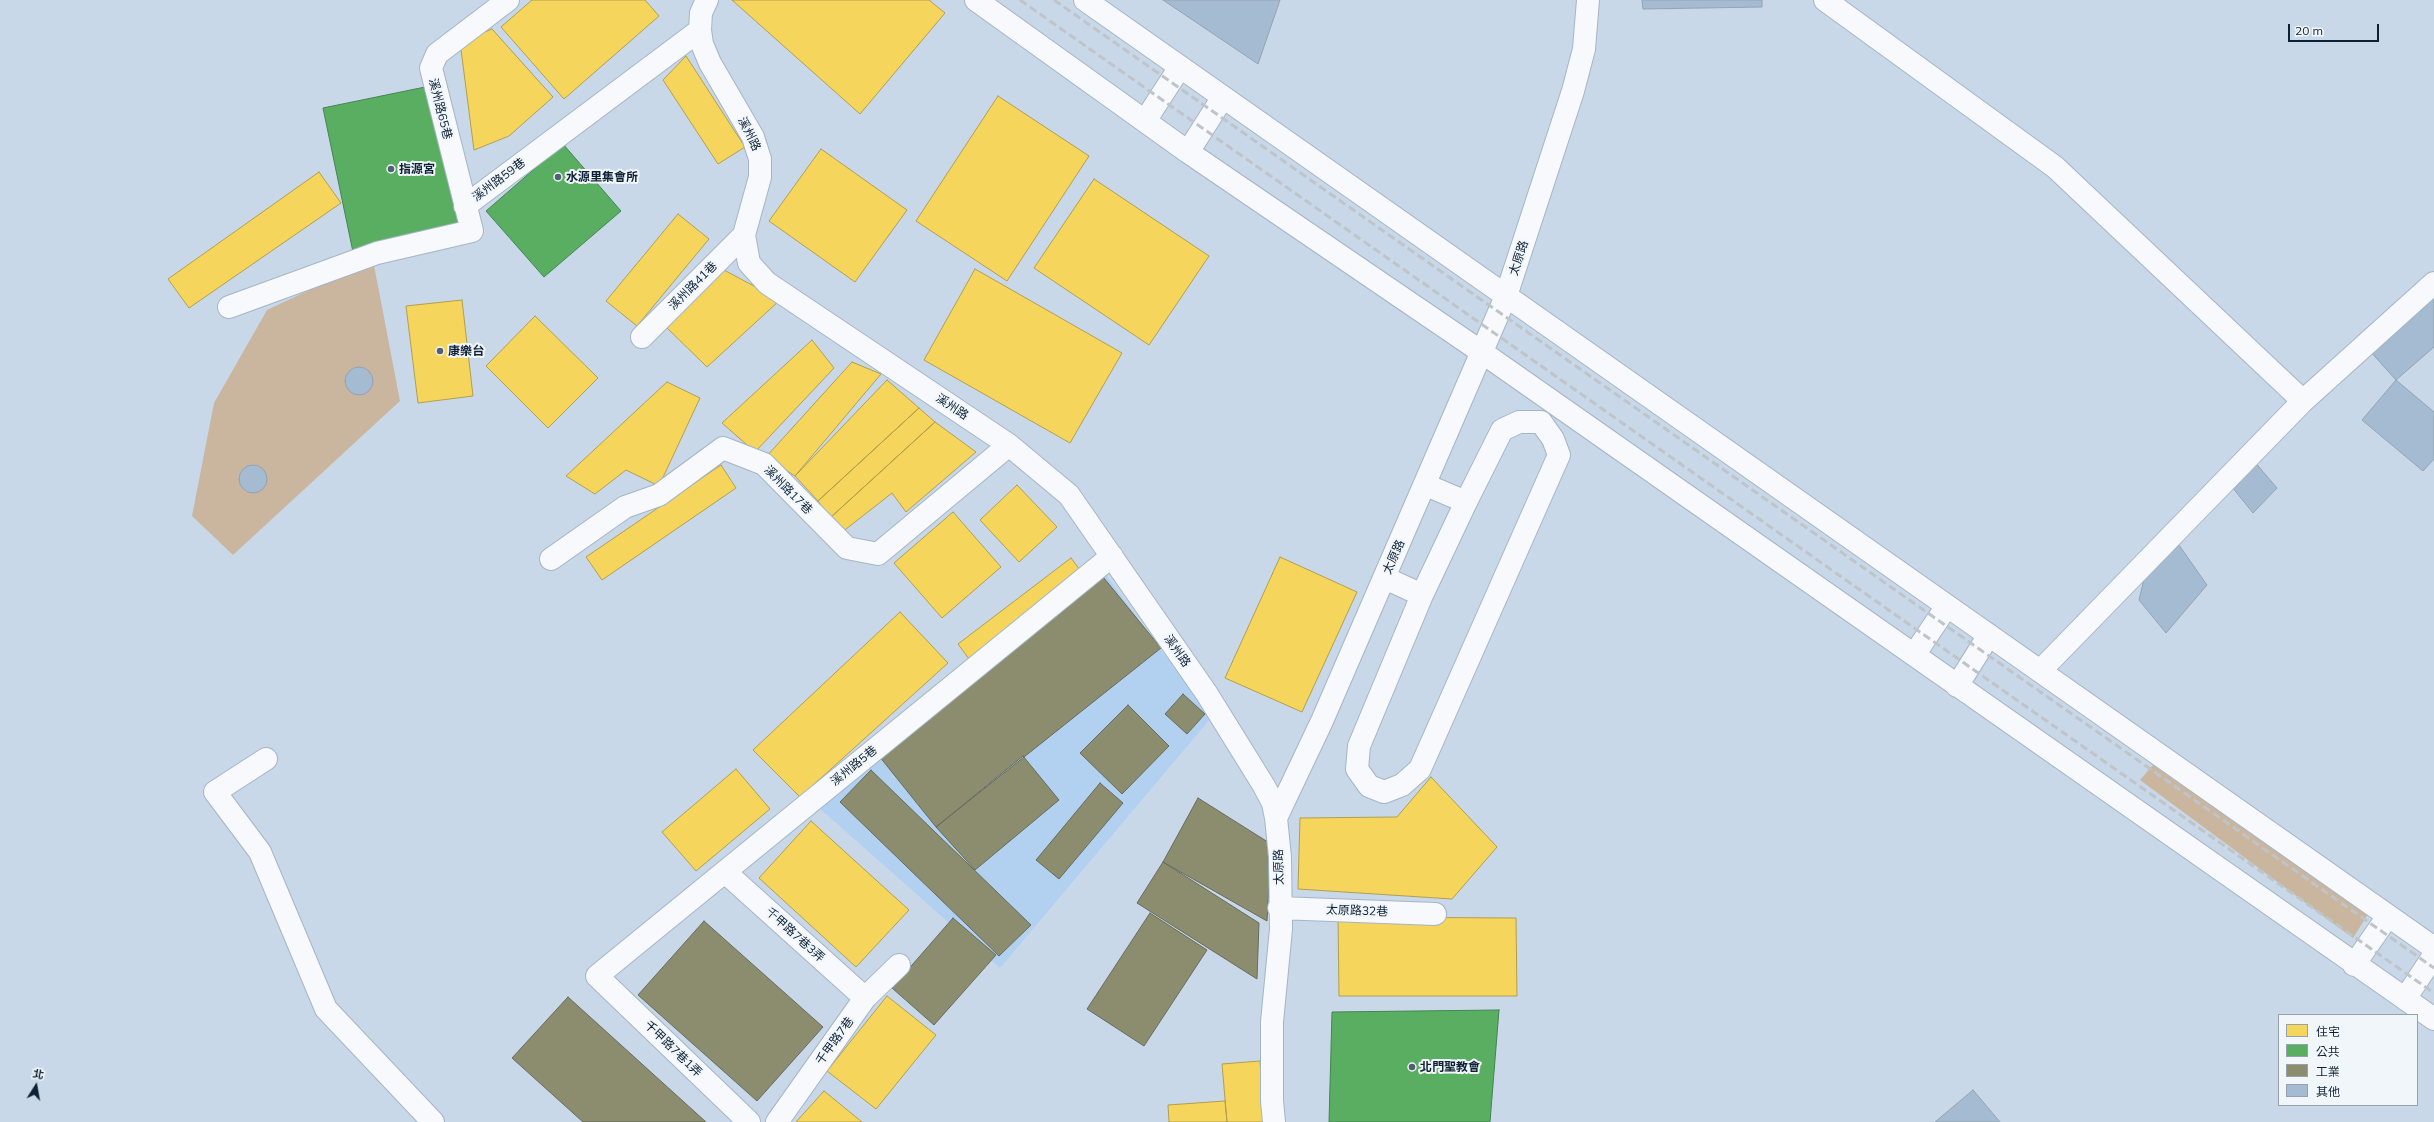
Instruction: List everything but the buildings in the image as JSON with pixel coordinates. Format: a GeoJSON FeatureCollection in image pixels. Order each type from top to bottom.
{"type":"FeatureCollection","features":[{"type":"Feature","properties":{"kind":"street","name":"溪州路65巷"},"geometry":{"type":"LineString","coordinates":[[465,206],[431,68],[437,54],[508,0]]}},
{"type":"Feature","properties":{"kind":"street","name":"溪州路"},"geometry":{"type":"LineString","coordinates":[[707,0],[701,13],[700,30],[702,44],[710,63],[753,137],[760,159],[760,177],[744,235],[750,263],[767,283],[1009,445],[1069,495],[1207,694],[1264,786],[1273,803],[1276,818]]}},
{"type":"Feature","properties":{"kind":"street"},"geometry":{"type":"LineString","coordinates":[[976,0],[1188,152],[1483,353],[2354,965],[2434,1019]]}},
{"type":"Feature","properties":{"kind":"street"},"geometry":{"type":"LineString","coordinates":[[1085,0],[1947,606],[2041,670],[2434,948]]}},
{"type":"Feature","properties":{"kind":"street","name":"太原路"},"geometry":{"type":"LineString","coordinates":[[1274,1122],[1272,1101],[1272,1022],[1281,929],[1279,908],[1280,857],[1276,818],[1322,721],[1426,485],[1506,296],[1574,91],[1584,49],[1588,0]]}},
{"type":"Feature","properties":{"kind":"street"},"geometry":{"type":"LineString","coordinates":[[1825,0],[2054,167],[2303,401]]}},
{"type":"Feature","properties":{"kind":"street","name":"溪州路59巷"},"geometry":{"type":"LineString","coordinates":[[229,307],[377,253],[472,231],[465,206],[700,30]]}},
{"type":"Feature","properties":{"kind":"street"},"geometry":{"type":"LineString","coordinates":[[1145,121],[1180,67]]}},
{"type":"Feature","properties":{"kind":"street"},"geometry":{"type":"LineString","coordinates":[[1188,152],[1223,97]]}},
{"type":"Feature","properties":{"kind":"street","name":"溪州路41巷"},"geometry":{"type":"LineString","coordinates":[[642,337],[744,235]]}},
{"type":"Feature","properties":{"kind":"street"},"geometry":{"type":"LineString","coordinates":[[2041,670],[2303,401],[2434,283]]}},
{"type":"Feature","properties":{"kind":"street"},"geometry":{"type":"LineString","coordinates":[[1519,422],[1541,422],[1553,439],[1560,455],[1420,769],[1402,785],[1384,792],[1369,786],[1357,769],[1359,746],[1422,595],[1502,430],[1519,422]]}},
{"type":"Feature","properties":{"kind":"street","name":"溪州路17巷"},"geometry":{"type":"LineString","coordinates":[[551,559],[625,507],[659,495],[723,448],[764,464],[847,548],[878,554],[1009,445]]}},
{"type":"Feature","properties":{"kind":"street"},"geometry":{"type":"LineString","coordinates":[[1426,485],[1466,502]]}},
{"type":"Feature","properties":{"kind":"street","name":"溪州路5巷"},"geometry":{"type":"LineString","coordinates":[[597,976],[1112,556]]}},
{"type":"Feature","properties":{"kind":"street"},"geometry":{"type":"LineString","coordinates":[[1385,578],[1422,595]]}},
{"type":"Feature","properties":{"kind":"street"},"geometry":{"type":"LineString","coordinates":[[1914,655],[1947,606]]}},
{"type":"Feature","properties":{"kind":"street"},"geometry":{"type":"LineString","coordinates":[[1957,686],[1989,635]]}},
{"type":"Feature","properties":{"kind":"street"},"geometry":{"type":"LineString","coordinates":[[266,759],[215,792],[260,852],[326,1009],[433,1122]]}},
{"type":"Feature","properties":{"kind":"street","name":"千甲路7巷3弄"},"geometry":{"type":"LineString","coordinates":[[725,872],[865,998]]}},
{"type":"Feature","properties":{"kind":"street","name":"太原路32巷"},"geometry":{"type":"LineString","coordinates":[[1279,908],[1435,914]]}},
{"type":"Feature","properties":{"kind":"street"},"geometry":{"type":"LineString","coordinates":[[2354,965],[2388,916]]}},
{"type":"Feature","properties":{"kind":"street"},"geometry":{"type":"LineString","coordinates":[[2405,999],[2434,955]]}},
{"type":"Feature","properties":{"kind":"street","name":"千甲路7巷"},"geometry":{"type":"LineString","coordinates":[[777,1122],[865,998],[899,965]]}},
{"type":"Feature","properties":{"kind":"street","name":"千甲路7巷1弄"},"geometry":{"type":"LineString","coordinates":[[597,976],[749,1122]]}},
{"type":"Feature","properties":{"kind":"shaded area"},"geometry":{"type":"Polygon","coordinates":[[[373,260],[400,401],[233,555],[192,516],[214,403],[267,310],[373,260]]]}},
{"type":"Feature","properties":{"kind":"shaded area"},"geometry":{"type":"Polygon","coordinates":[[[1101,568],[1211,718],[1000,968],[818,807],[1101,568]]]}},
{"type":"Feature","properties":{"kind":"shaded area"},"geometry":{"type":"Polygon","coordinates":[[[2153,765],[2370,911],[2353,938],[2140,780],[2153,765]]]}},
{"type":"Feature","properties":{"kind":"railway"},"geometry":{"type":"LineString","coordinates":[[1020,0],[2434,993]]}},
{"type":"Feature","properties":{"kind":"railway"},"geometry":{"type":"LineString","coordinates":[[1054,0],[2434,968]]}},
{"type":"Feature","properties":{"kind":"place","name":"指源宮"},"geometry":{"type":"Point","coordinates":[391,169]}},
{"type":"Feature","properties":{"kind":"place","name":"水源里集會所"},"geometry":{"type":"Point","coordinates":[558,177]}},
{"type":"Feature","properties":{"kind":"place","name":"康樂台"},"geometry":{"type":"Point","coordinates":[440,351]}},
{"type":"Feature","properties":{"kind":"place","name":"北門聖教會"},"geometry":{"type":"Point","coordinates":[1412,1067]}}]}
